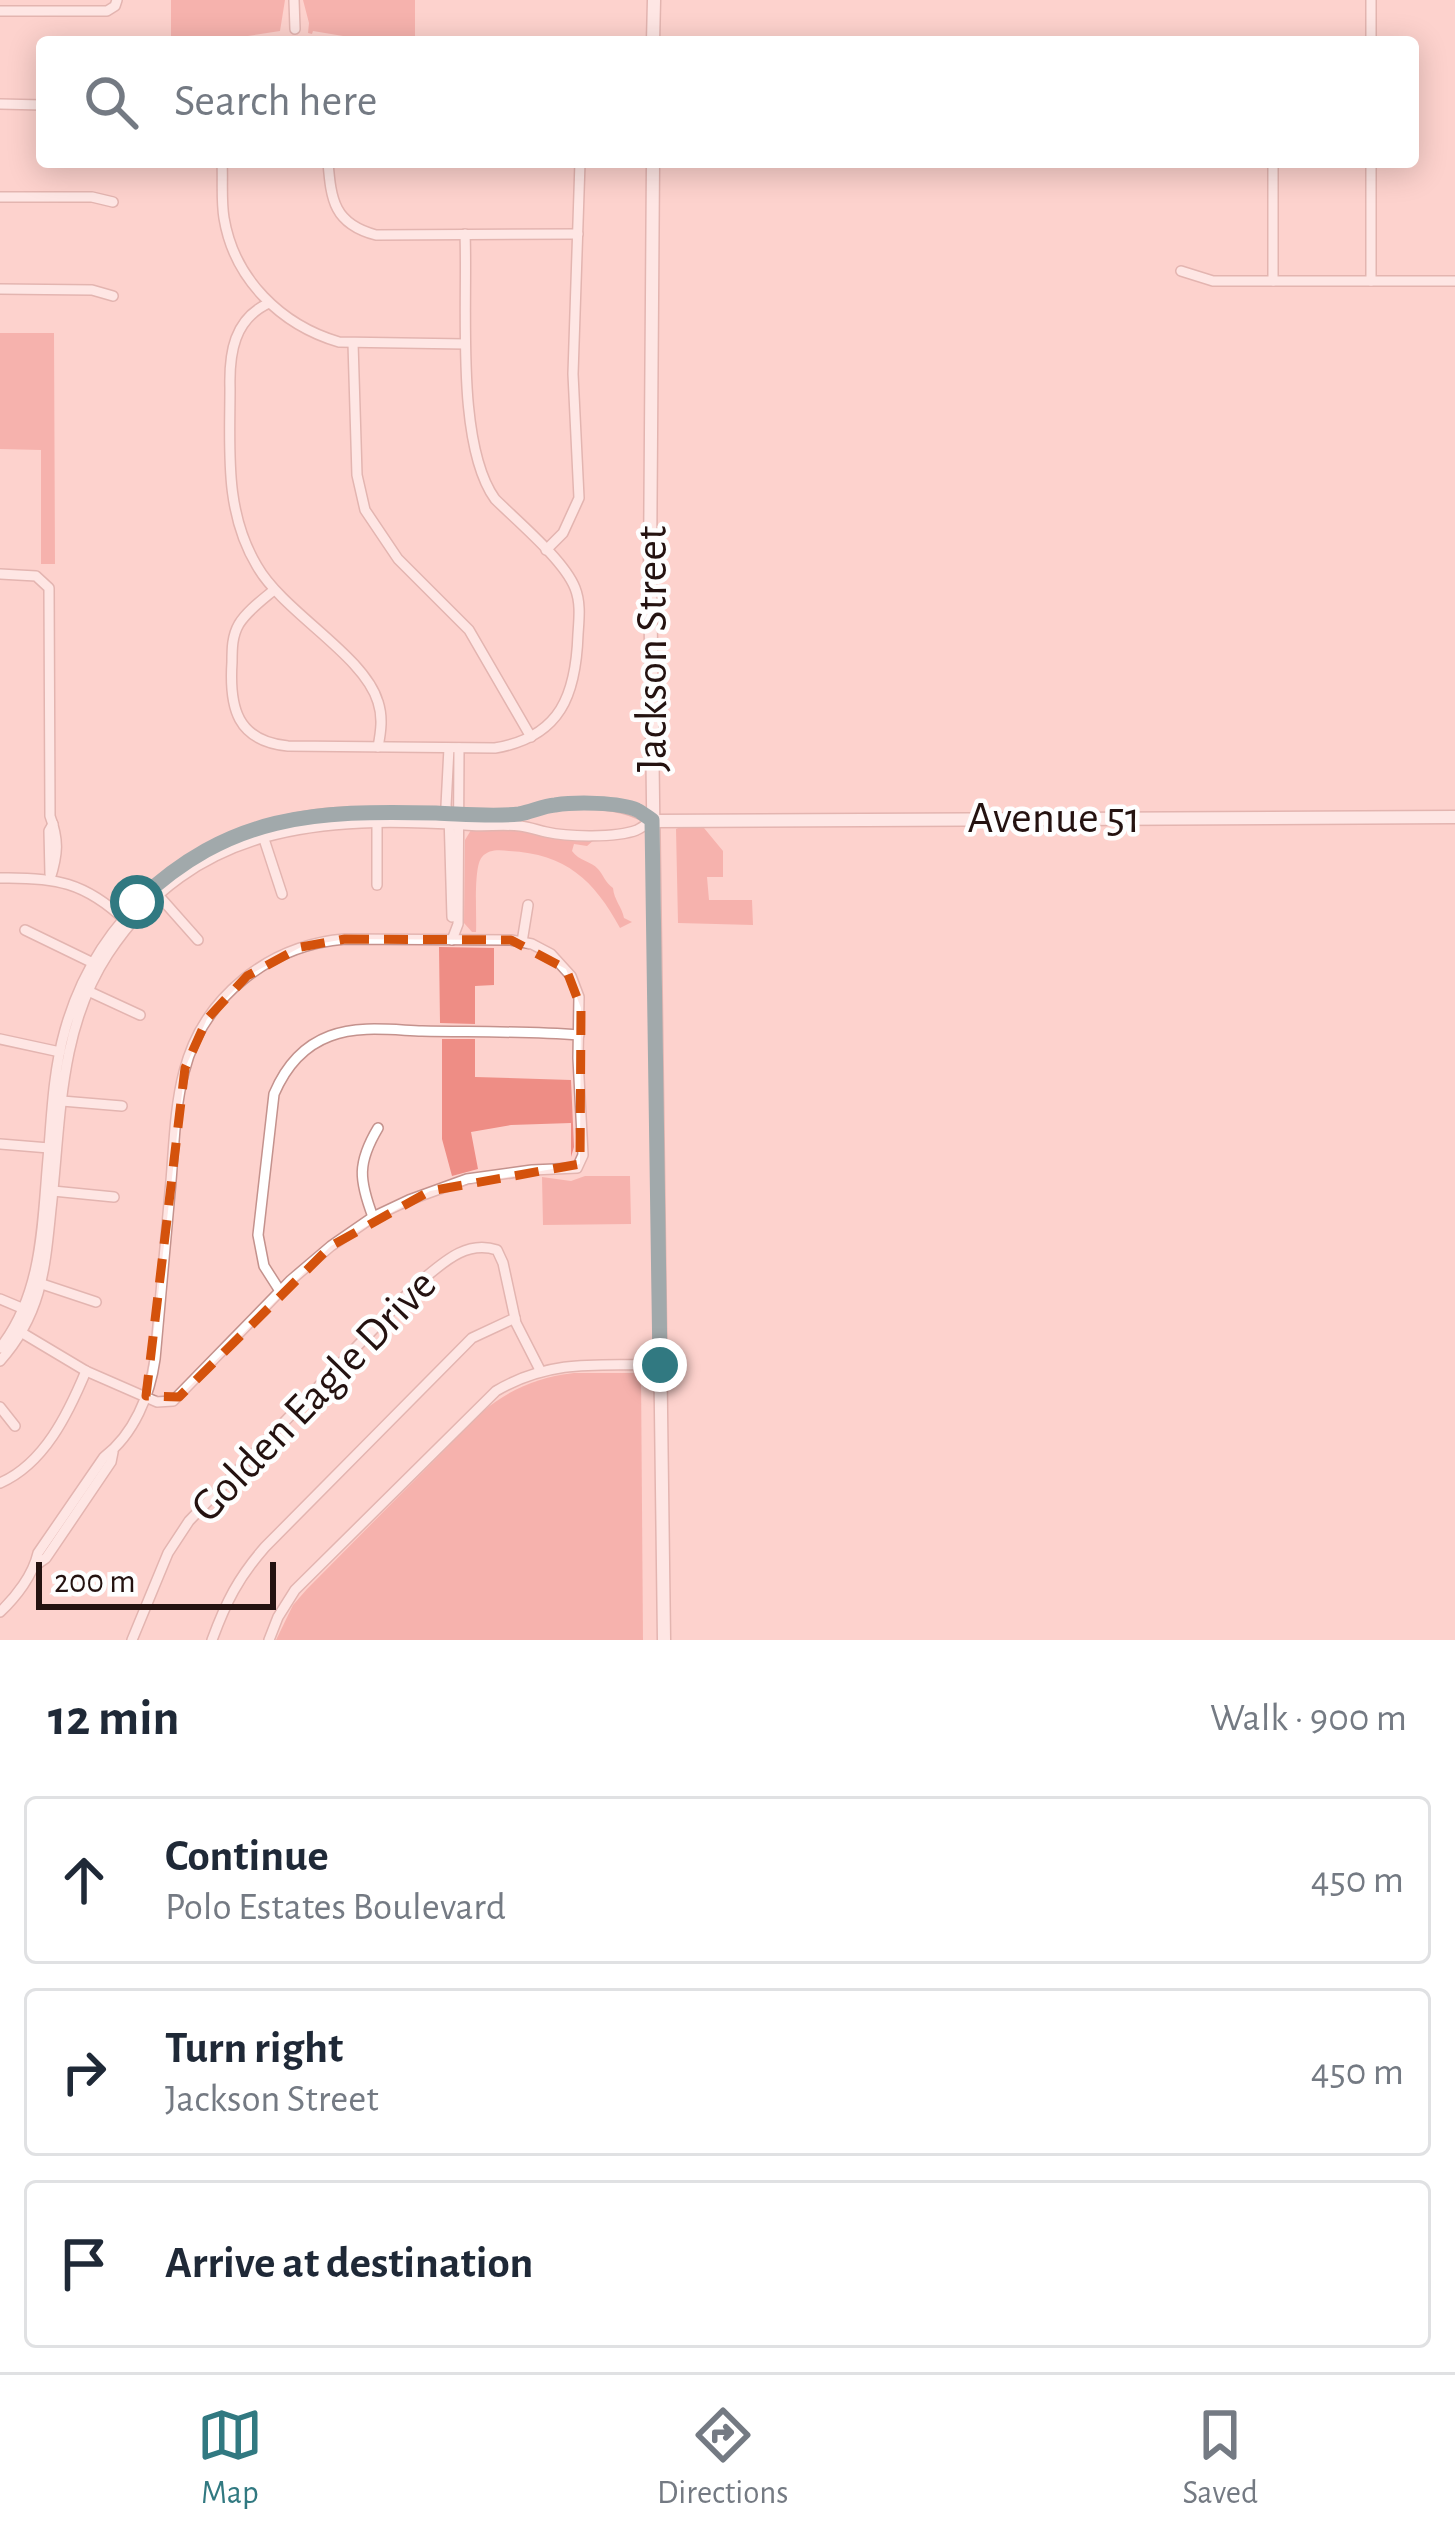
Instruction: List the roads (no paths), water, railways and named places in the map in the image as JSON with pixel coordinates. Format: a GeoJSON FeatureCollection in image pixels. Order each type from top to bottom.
{"type":"FeatureCollection","features":[{"type":"Feature","properties":{"kind":"main road"},"geometry":{"type":"LineString","coordinates":[[653,36],[654,0]]}},
{"type":"Feature","properties":{"kind":"main road","name":"Jackson Street"},"geometry":{"type":"LineString","coordinates":[[653,168],[650,571],[664,1640]]}},
{"type":"Feature","properties":{"kind":"main road","name":"Avenue 51"},"geometry":{"type":"LineString","coordinates":[[652,820],[1455,817]]}},
{"type":"Feature","properties":{"kind":"street"},"geometry":{"type":"LineString","coordinates":[[0,11],[107,11],[117,0]]}},
{"type":"Feature","properties":{"kind":"street"},"geometry":{"type":"LineString","coordinates":[[294,0],[295,28]]}},
{"type":"Feature","properties":{"kind":"street"},"geometry":{"type":"LineString","coordinates":[[1371,0],[1371,36]]}},
{"type":"Feature","properties":{"kind":"street"},"geometry":{"type":"LineString","coordinates":[[0,104],[36,105]]}},
{"type":"Feature","properties":{"kind":"street"},"geometry":{"type":"LineString","coordinates":[[222,168],[224,216],[231,244],[246,277],[269,303],[320,336],[353,344],[465,344]]}},
{"type":"Feature","properties":{"kind":"street"},"geometry":{"type":"LineString","coordinates":[[328,168],[336,208],[359,231],[376,235],[578,234]]}},
{"type":"Feature","properties":{"kind":"street"},"geometry":{"type":"LineString","coordinates":[[546,550],[563,533],[579,498],[574,374],[580,168]]}},
{"type":"Feature","properties":{"kind":"street"},"geometry":{"type":"LineString","coordinates":[[1273,168],[1273,280]]}},
{"type":"Feature","properties":{"kind":"street"},"geometry":{"type":"LineString","coordinates":[[1371,168],[1371,281]]}},
{"type":"Feature","properties":{"kind":"street"},"geometry":{"type":"LineString","coordinates":[[0,197],[92,197],[112,202]]}},
{"type":"Feature","properties":{"kind":"street"},"geometry":{"type":"LineString","coordinates":[[274,590],[244,618],[233,638],[230,684],[243,725],[275,745],[515,745],[544,730],[567,700],[578,649],[576,590],[546,550],[495,499],[480,473],[472,438],[465,344],[465,234]]}},
{"type":"Feature","properties":{"kind":"street"},"geometry":{"type":"LineString","coordinates":[[1181,272],[1201,279],[1455,281]]}},
{"type":"Feature","properties":{"kind":"street"},"geometry":{"type":"LineString","coordinates":[[0,289],[92,290],[113,296]]}},
{"type":"Feature","properties":{"kind":"street"},"geometry":{"type":"LineString","coordinates":[[269,303],[243,323],[230,357],[231,490],[240,531],[274,590],[373,688],[382,722],[378,747]]}},
{"type":"Feature","properties":{"kind":"street"},"geometry":{"type":"LineString","coordinates":[[353,344],[357,476],[365,510],[398,559],[469,630],[531,737]]}},
{"type":"Feature","properties":{"kind":"street"},"geometry":{"type":"LineString","coordinates":[[0,574],[36,576],[49,588],[50,816],[57,831],[50,879]]}},
{"type":"Feature","properties":{"kind":"street"},"geometry":{"type":"LineString","coordinates":[[452,940],[458,924],[454,748]]}},
{"type":"Feature","properties":{"kind":"street"},"geometry":{"type":"LineString","coordinates":[[0,1348],[18,1330],[38,1261],[60,1052],[74,1004],[93,963],[155,885],[192,858],[246,831],[322,814],[454,819],[598,835],[635,831],[652,820],[635,809],[552,805],[522,814],[454,819],[305,826],[263,836],[213,858],[127,921],[88,991],[69,1047],[42,1284],[18,1330],[0,1361]]}},
{"type":"Feature","properties":{"kind":"street"},"geometry":{"type":"LineString","coordinates":[[376,885],[377,823]]}},
{"type":"Feature","properties":{"kind":"street"},"geometry":{"type":"LineString","coordinates":[[263,836],[282,895]]}},
{"type":"Feature","properties":{"kind":"street"},"geometry":{"type":"LineString","coordinates":[[0,878],[50,879],[89,892],[127,921]]}},
{"type":"Feature","properties":{"kind":"street"},"geometry":{"type":"LineString","coordinates":[[159,896],[198,940]]}},
{"type":"Feature","properties":{"kind":"street"},"geometry":{"type":"LineString","coordinates":[[522,942],[528,905]]}},
{"type":"Feature","properties":{"kind":"street"},"geometry":{"type":"LineString","coordinates":[[25,930],[93,963]]}},
{"type":"Feature","properties":{"kind":"street"},"geometry":{"type":"LineString","coordinates":[[0,1612],[146,1396],[155,1359],[181,1084],[190,1051],[230,990],[263,964],[301,947],[345,939],[522,942],[551,954],[571,976],[580,1008],[583,1155],[572,1170],[532,1170],[467,1180],[373,1217],[280,1291],[179,1397],[166,1402],[146,1396],[86,1371],[18,1330]]}},
{"type":"Feature","properties":{"kind":"street"},"geometry":{"type":"LineString","coordinates":[[88,991],[140,1015]]}},
{"type":"Feature","properties":{"kind":"street"},"geometry":{"type":"LineString","coordinates":[[280,1291],[264,1266],[258,1235],[270,1112],[291,1064],[316,1042],[346,1031],[579,1035]]}},
{"type":"Feature","properties":{"kind":"street"},"geometry":{"type":"LineString","coordinates":[[0,1039],[60,1052]]}},
{"type":"Feature","properties":{"kind":"street"},"geometry":{"type":"LineString","coordinates":[[62,1101],[122,1106]]}},
{"type":"Feature","properties":{"kind":"street"},"geometry":{"type":"LineString","coordinates":[[373,1217],[361,1173],[377,1128]]}},
{"type":"Feature","properties":{"kind":"street"},"geometry":{"type":"LineString","coordinates":[[0,1144],[49,1148]]}},
{"type":"Feature","properties":{"kind":"street"},"geometry":{"type":"LineString","coordinates":[[53,1191],[114,1197]]}},
{"type":"Feature","properties":{"kind":"street","name":"Golden Eagle Drive"},"geometry":{"type":"LineString","coordinates":[[132,1640],[168,1553],[200,1508],[416,1286],[453,1255],[490,1247],[503,1262],[515,1318]]}},
{"type":"Feature","properties":{"kind":"street"},"geometry":{"type":"LineString","coordinates":[[42,1284],[96,1302]]}},
{"type":"Feature","properties":{"kind":"street"},"geometry":{"type":"LineString","coordinates":[[0,1298],[24,1309]]}},
{"type":"Feature","properties":{"kind":"street"},"geometry":{"type":"LineString","coordinates":[[212,1640],[242,1573],[472,1338],[515,1318],[540,1370]]}},
{"type":"Feature","properties":{"kind":"street"},"geometry":{"type":"LineString","coordinates":[[268,1640],[295,1590],[496,1391],[540,1370],[568,1365],[660,1365]]}},
{"type":"Feature","properties":{"kind":"street"},"geometry":{"type":"LineString","coordinates":[[0,1483],[21,1474],[40,1454],[86,1371]]}},
{"type":"Feature","properties":{"kind":"street"},"geometry":{"type":"LineString","coordinates":[[0,1407],[15,1426]]}}]}
